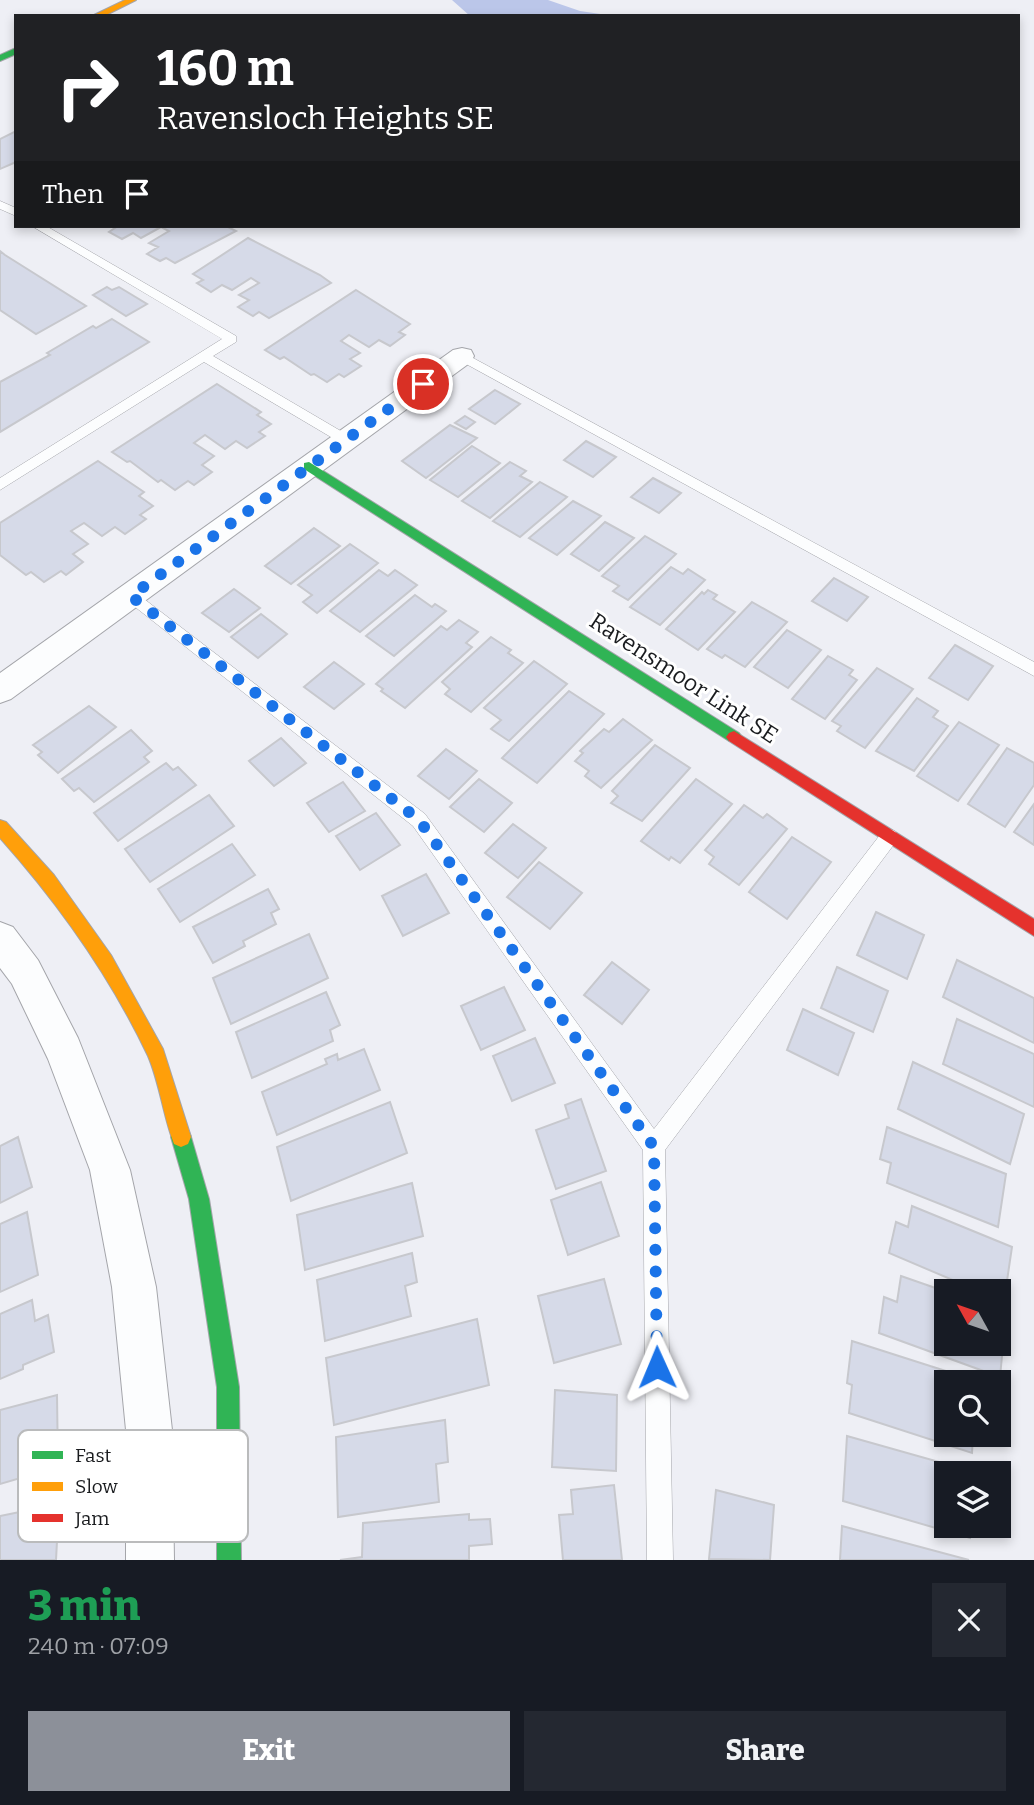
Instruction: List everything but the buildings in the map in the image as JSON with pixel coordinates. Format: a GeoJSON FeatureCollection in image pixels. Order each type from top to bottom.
{"type":"FeatureCollection","features":[{"type":"Feature","properties":{"kind":"street"},"geometry":{"type":"LineString","coordinates":[[100,14],[132,0]]}},
{"type":"Feature","properties":{"kind":"street"},"geometry":{"type":"LineString","coordinates":[[0,690],[462,356]]}},
{"type":"Feature","properties":{"kind":"street","name":"Ravensmoor Link SE"},"geometry":{"type":"LineString","coordinates":[[310,466],[1034,928]]}},
{"type":"Feature","properties":{"kind":"street"},"geometry":{"type":"LineString","coordinates":[[0,827],[48,880],[105,961],[157,1055],[199,1199],[228,1387],[228,1430]]}},
{"type":"Feature","properties":{"kind":"street"},"geometry":{"type":"LineString","coordinates":[[0,939],[25,972],[64,1051],[110,1170],[134,1287],[148,1430]]}},
{"type":"Feature","properties":{"kind":"street"},"geometry":{"type":"LineString","coordinates":[[150,1542],[150,1560]]}},
{"type":"Feature","properties":{"kind":"street"},"geometry":{"type":"LineString","coordinates":[[229,1542],[229,1560]]}},
{"type":"Feature","properties":{"kind":"lane"},"geometry":{"type":"LineString","coordinates":[[0,485],[231,339],[41,228]]}},
{"type":"Feature","properties":{"kind":"lane"},"geometry":{"type":"LineString","coordinates":[[204,356],[346,440]]}},
{"type":"Feature","properties":{"kind":"lane"},"geometry":{"type":"LineString","coordinates":[[462,356],[1034,670]]}},
{"type":"Feature","properties":{"kind":"lane"},"geometry":{"type":"LineString","coordinates":[[131,596],[419,820],[654,1147],[660,1560]]}},
{"type":"Feature","properties":{"kind":"lane"},"geometry":{"type":"LineString","coordinates":[[654,1147],[890,837]]}},
{"type":"Feature","properties":{"kind":"shaded area"},"geometry":{"type":"Polygon","coordinates":[[[452,0],[548,0],[580,11],[600,14],[468,14],[452,0]]]}},
{"type":"Feature","properties":{"kind":"traffic: fast"},"geometry":{"type":"LineString","coordinates":[[0,58],[14,52]]}},
{"type":"Feature","properties":{"kind":"traffic: fast"},"geometry":{"type":"LineString","coordinates":[[309,466],[734,737]]}},
{"type":"Feature","properties":{"kind":"traffic: fast"},"geometry":{"type":"LineString","coordinates":[[181,1137],[199,1199],[228,1387],[228,1430]]}},
{"type":"Feature","properties":{"kind":"traffic: fast"},"geometry":{"type":"LineString","coordinates":[[229,1542],[229,1560]]}},
{"type":"Feature","properties":{"kind":"traffic: slow"},"geometry":{"type":"LineString","coordinates":[[100,14],[132,0]]}},
{"type":"Feature","properties":{"kind":"traffic: slow"},"geometry":{"type":"LineString","coordinates":[[0,827],[48,880],[105,961],[157,1055],[181,1137]]}},
{"type":"Feature","properties":{"kind":"traffic: jam"},"geometry":{"type":"LineString","coordinates":[[734,737],[1034,928]]}},
{"type":"Feature","properties":{"kind":"route"},"geometry":{"type":"LineString","coordinates":[[423,384],[131,596],[419,820],[654,1147],[657,1367]]}}]}
